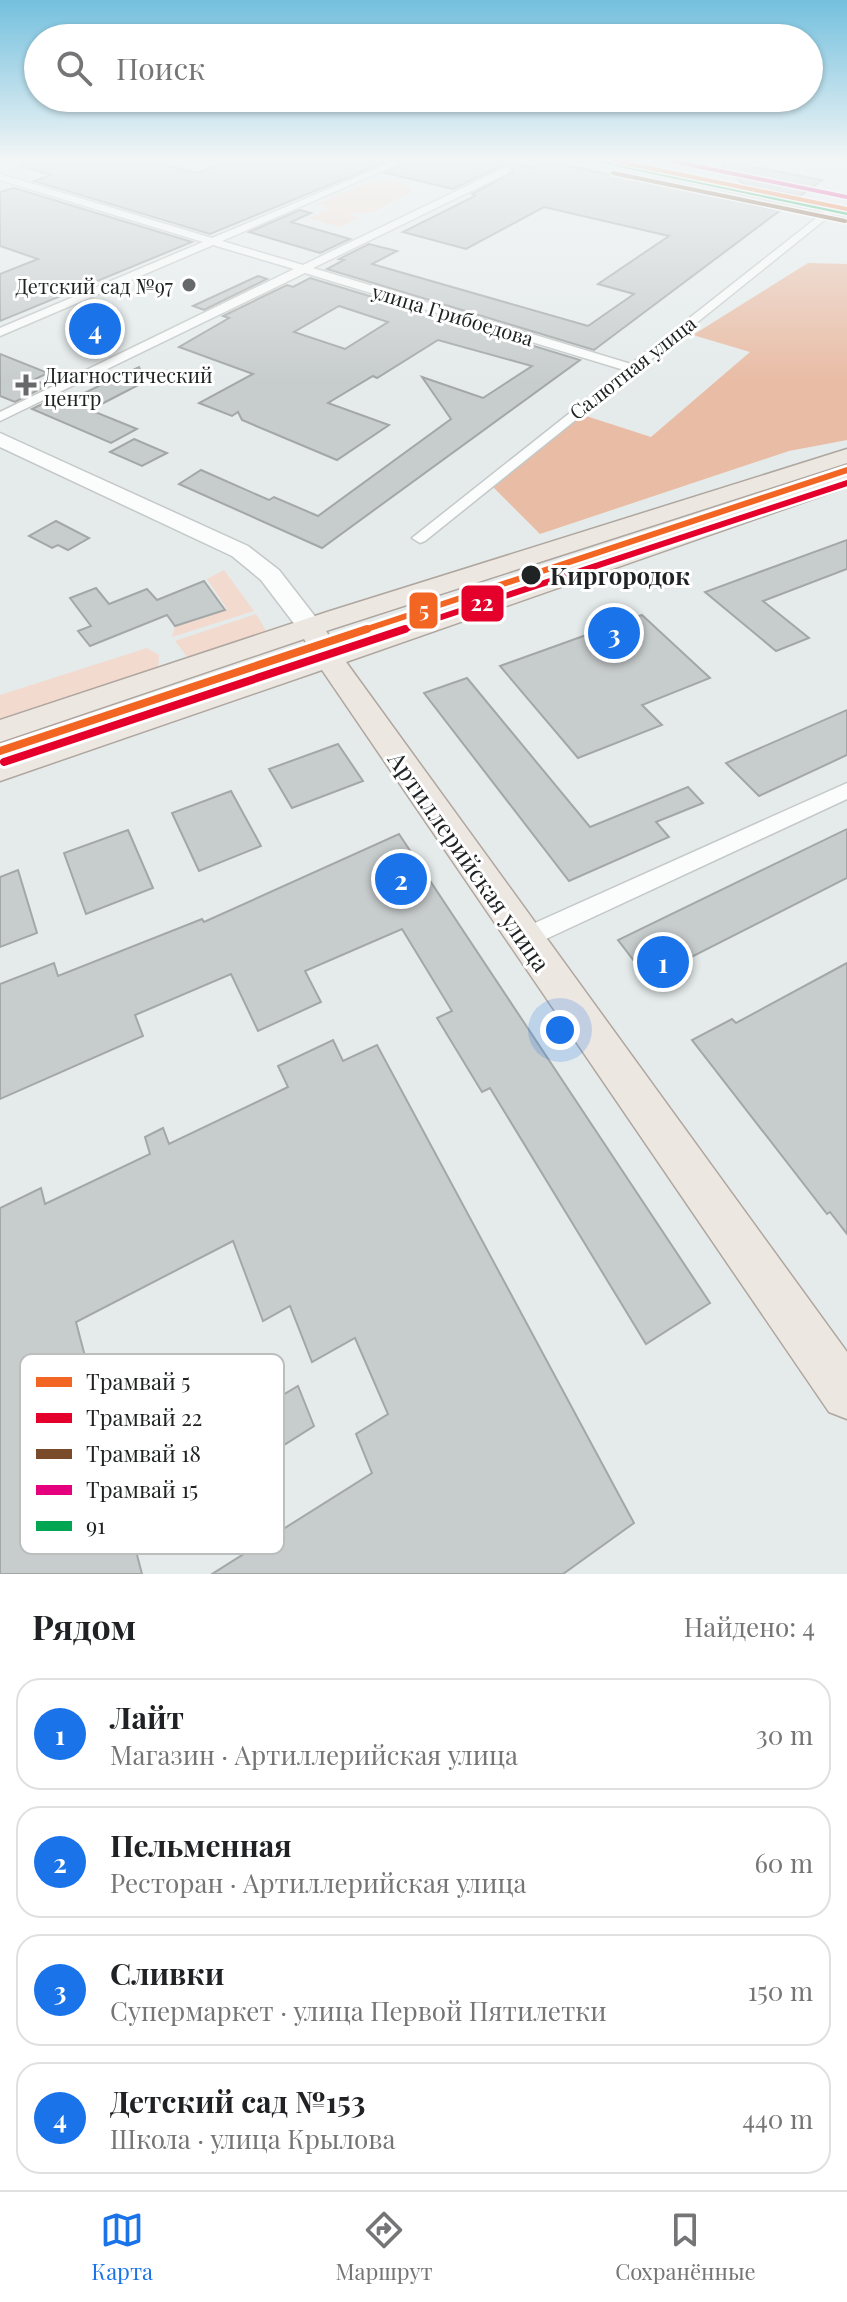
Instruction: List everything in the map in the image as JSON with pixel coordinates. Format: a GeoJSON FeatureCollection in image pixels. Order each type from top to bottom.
{"type":"FeatureCollection","features":[{"type":"Feature","properties":{"kind":"main road","name":"Артиллерийская улица"},"geometry":{"type":"LineString","coordinates":[[0,439],[240,551],[270,575],[847,1394]]}},
{"type":"Feature","properties":{"kind":"main road"},"geometry":{"type":"LineString","coordinates":[[0,731],[320,642],[846,474]]}},
{"type":"Feature","properties":{"kind":"main road"},"geometry":{"type":"LineString","coordinates":[[0,769],[320,642]]}},
{"type":"Feature","properties":{"kind":"street","name":"улица Грибоедова"},"geometry":{"type":"LineString","coordinates":[[191,234],[631,368]]}},
{"type":"Feature","properties":{"kind":"street"},"geometry":{"type":"LineString","coordinates":[[0,332],[228,234]]}},
{"type":"Feature","properties":{"kind":"street"},"geometry":{"type":"LineString","coordinates":[[0,417],[376,234]]}},
{"type":"Feature","properties":{"kind":"street","name":"Салютная улица"},"geometry":{"type":"LineString","coordinates":[[420,538],[631,368],[806,234]]}},
{"type":"Feature","properties":{"kind":"street"},"geometry":{"type":"LineString","coordinates":[[525,938],[847,790]]}},
{"type":"Feature","properties":{"kind":"shaded area"},"geometry":{"type":"Polygon","coordinates":[[[808,263],[847,264],[847,440],[789,451],[540,534],[492,486],[583,415],[651,437],[750,352],[693,335],[808,263]]]}},
{"type":"Feature","properties":{"kind":"shaded area"},"geometry":{"type":"Polygon","coordinates":[[[224,570],[254,611],[172,637],[175,626],[227,609],[207,579],[224,570]]]}},
{"type":"Feature","properties":{"kind":"shaded area"},"geometry":{"type":"Polygon","coordinates":[[[256,614],[267,632],[188,658],[175,641],[256,614]]]}},
{"type":"Feature","properties":{"kind":"shaded area"},"geometry":{"type":"Polygon","coordinates":[[[147,648],[159,655],[158,669],[0,723],[0,695],[147,648]]]}},
{"type":"Feature","properties":{"kind":"building"},"geometry":{"type":"Polygon","coordinates":[[[0,234],[167,234],[192,242],[0,321],[0,274],[38,259],[0,246],[0,234]]]}},
{"type":"Feature","properties":{"kind":"building"},"geometry":{"type":"Polygon","coordinates":[[[257,234],[334,234],[350,239],[320,253],[257,234]]]}},
{"type":"Feature","properties":{"kind":"building"},"geometry":{"type":"Polygon","coordinates":[[[412,234],[493,234],[466,249],[412,234]]]}},
{"type":"Feature","properties":{"kind":"building"},"geometry":{"type":"Polygon","coordinates":[[[662,234],[748,234],[594,350],[327,269],[344,260],[339,259],[369,244],[397,251],[372,264],[588,326],[634,294],[598,284],[669,236],[662,234]]]}},
{"type":"Feature","properties":{"kind":"building"},"geometry":{"type":"Polygon","coordinates":[[[258,276],[267,279],[204,310],[193,306],[258,276]]]}},
{"type":"Feature","properties":{"kind":"building"},"geometry":{"type":"Polygon","coordinates":[[[310,278],[580,360],[322,548],[179,484],[201,470],[269,500],[274,497],[318,516],[451,419],[422,377],[483,398],[532,366],[438,340],[377,378],[373,376],[328,403],[389,425],[337,460],[242,420],[238,412],[232,416],[199,403],[253,374],[179,347],[229,318],[223,316],[287,285],[293,287],[310,278]],[[339,306],[294,332],[345,349],[388,322],[339,306]]]}},
{"type":"Feature","properties":{"kind":"building"},"geometry":{"type":"Polygon","coordinates":[[[0,354],[48,373],[33,380],[48,385],[15,402],[0,396],[0,354]]]}},
{"type":"Feature","properties":{"kind":"building"},"geometry":{"type":"Polygon","coordinates":[[[139,367],[146,381],[90,410],[137,429],[111,443],[32,409],[65,393],[76,397],[139,367]]]}},
{"type":"Feature","properties":{"kind":"building"},"geometry":{"type":"Polygon","coordinates":[[[134,439],[167,453],[142,466],[110,452],[134,439]]]}},
{"type":"Feature","properties":{"kind":"building"},"geometry":{"type":"Polygon","coordinates":[[[56,521],[89,538],[68,550],[58,545],[52,548],[29,536],[56,521]]]}},
{"type":"Feature","properties":{"kind":"building"},"geometry":{"type":"Polygon","coordinates":[[[847,540],[847,569],[763,601],[809,638],[776,651],[705,592],[847,540]]]}},
{"type":"Feature","properties":{"kind":"building"},"geometry":{"type":"Polygon","coordinates":[[[204,581],[225,610],[175,626],[167,615],[90,646],[78,631],[91,626],[70,598],[96,588],[109,604],[147,589],[157,600],[204,581]]]}},
{"type":"Feature","properties":{"kind":"building"},"geometry":{"type":"Polygon","coordinates":[[[642,615],[710,678],[642,705],[662,725],[578,758],[500,666],[642,615]]]}},
{"type":"Feature","properties":{"kind":"building"},"geometry":{"type":"Polygon","coordinates":[[[467,678],[590,827],[688,787],[703,803],[656,822],[669,837],[569,881],[424,693],[467,678]]]}},
{"type":"Feature","properties":{"kind":"building"},"geometry":{"type":"Polygon","coordinates":[[[847,710],[847,755],[759,796],[726,763],[847,710]]]}},
{"type":"Feature","properties":{"kind":"building"},"geometry":{"type":"Polygon","coordinates":[[[338,744],[363,781],[292,808],[269,769],[338,744]]]}},
{"type":"Feature","properties":{"kind":"building"},"geometry":{"type":"Polygon","coordinates":[[[231,791],[261,846],[199,871],[172,813],[231,791]]]}},
{"type":"Feature","properties":{"kind":"building"},"geometry":{"type":"Polygon","coordinates":[[[847,829],[847,878],[648,979],[618,940],[847,829]]]}},
{"type":"Feature","properties":{"kind":"building"},"geometry":{"type":"Polygon","coordinates":[[[128,830],[153,888],[86,914],[64,853],[128,830]]]}},
{"type":"Feature","properties":{"kind":"building"},"geometry":{"type":"Polygon","coordinates":[[[399,834],[710,1303],[646,1344],[490,1088],[482,1092],[437,1018],[452,1011],[402,929],[305,971],[321,1002],[258,1031],[231,974],[135,1015],[143,1036],[0,1099],[0,984],[54,963],[58,976],[202,919],[204,922],[399,834]]]}},
{"type":"Feature","properties":{"kind":"building"},"geometry":{"type":"Polygon","coordinates":[[[18,870],[37,933],[0,947],[0,877],[18,870]]]}},
{"type":"Feature","properties":{"kind":"building"},"geometry":{"type":"Polygon","coordinates":[[[847,963],[847,1234],[830,1212],[827,1214],[692,1040],[732,1019],[736,1023],[847,963]]]}},
{"type":"Feature","properties":{"kind":"building"},"geometry":{"type":"Polygon","coordinates":[[[333,1040],[343,1061],[377,1045],[634,1523],[563,1574],[212,1574],[244,1554],[284,1554],[284,1529],[372,1473],[356,1434],[388,1414],[355,1338],[312,1362],[290,1306],[263,1321],[233,1241],[76,1322],[84,1354],[20,1354],[20,1554],[137,1554],[142,1574],[0,1574],[0,1208],[41,1188],[45,1204],[150,1154],[145,1137],[163,1128],[169,1144],[288,1087],[278,1066],[333,1040]]]}},
{"type":"Feature","properties":{"kind":"building"},"geometry":{"type":"Polygon","coordinates":[[[298,1386],[314,1426],[284,1445],[284,1394],[298,1386]]]}},
{"type":"Feature","properties":{"kind":"tram line","name":"5"},"geometry":{"type":"LineString","coordinates":[[0,751],[847,470]]}},
{"type":"Feature","properties":{"kind":"tram line","name":"22"},"geometry":{"type":"LineString","coordinates":[[4,762],[847,483]]}},
{"type":"Feature","properties":{"kind":"place","name":"Детский сад №97"},"geometry":{"type":"Point","coordinates":[189,285]}},
{"type":"Feature","properties":{"kind":"place","name":"Детский сад №153"},"geometry":{"type":"Point","coordinates":[95,329]}},
{"type":"Feature","properties":{"kind":"place","name":"Диагностический центр"},"geometry":{"type":"Point","coordinates":[26,385]}},
{"type":"Feature","properties":{"kind":"place","name":"Киргородок"},"geometry":{"type":"Point","coordinates":[531,575]}},
{"type":"Feature","properties":{"kind":"place","name":"Сливки"},"geometry":{"type":"Point","coordinates":[614,633]}},
{"type":"Feature","properties":{"kind":"place","name":"Пельменная"},"geometry":{"type":"Point","coordinates":[401,879]}},
{"type":"Feature","properties":{"kind":"place","name":"Лайт"},"geometry":{"type":"Point","coordinates":[663,962]}}]}
